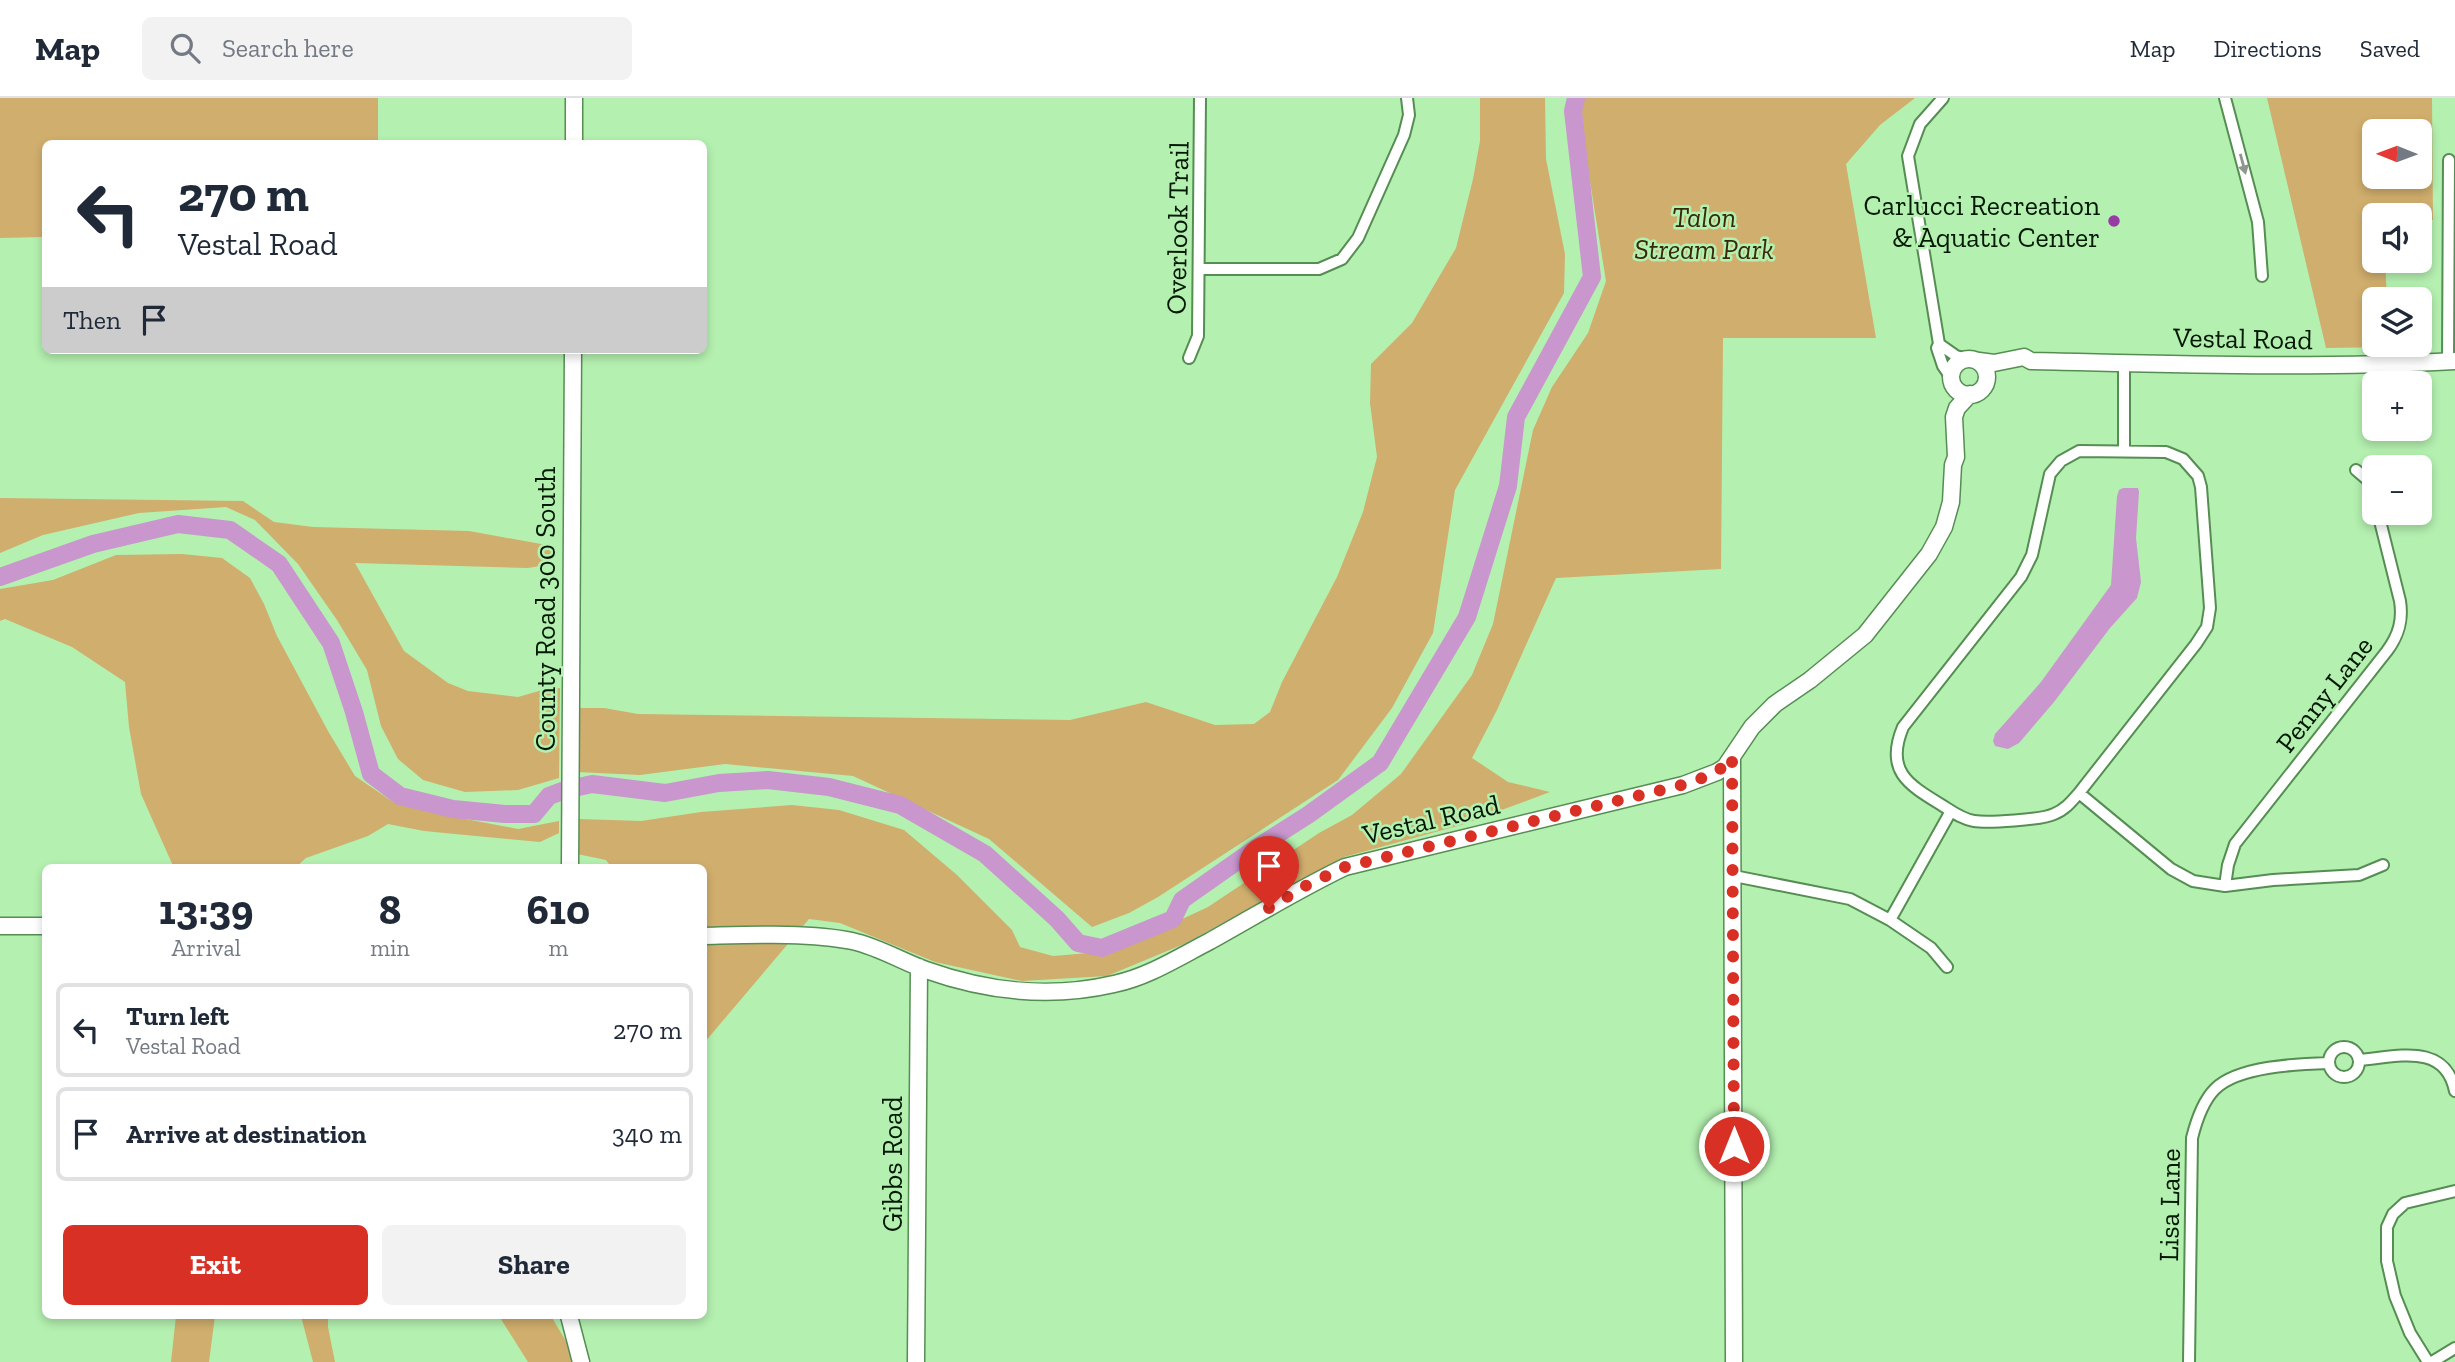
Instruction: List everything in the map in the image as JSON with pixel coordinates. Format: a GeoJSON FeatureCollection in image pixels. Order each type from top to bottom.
{"type":"FeatureCollection","features":[{"type":"Feature","properties":{"kind":"street"},"geometry":{"type":"LineString","coordinates":[[573,140],[574,98]]}},
{"type":"Feature","properties":{"kind":"street","name":"Overlook Trail"},"geometry":{"type":"LineString","coordinates":[[1189,358],[1198,336],[1200,98]]}},
{"type":"Feature","properties":{"kind":"street"},"geometry":{"type":"LineString","coordinates":[[1200,269],[1319,269],[1342,259],[1358,237],[1404,135],[1409,115],[1407,98]]}},
{"type":"Feature","properties":{"kind":"street"},"geometry":{"type":"LineString","coordinates":[[1939,344],[1956,356],[1973,360],[1987,372],[1986,383],[1979,391],[1970,394],[1961,392],[1939,356],[1908,156],[1920,124],[1943,98]]}},
{"type":"Feature","properties":{"kind":"street"},"geometry":{"type":"LineString","coordinates":[[2225,98],[2258,222],[2262,276]]}},
{"type":"Feature","properties":{"kind":"street"},"geometry":{"type":"LineString","coordinates":[[2449,160],[2452,362]]}},
{"type":"Feature","properties":{"kind":"street","name":"County Road 300 South"},"geometry":{"type":"LineString","coordinates":[[570,864],[573,354]]}},
{"type":"Feature","properties":{"kind":"street","name":"Vestal Road"},"geometry":{"type":"LineString","coordinates":[[1973,360],[1994,363],[2024,357],[2031,361],[2124,363],[2396,365],[2452,362]]}},
{"type":"Feature","properties":{"kind":"street"},"geometry":{"type":"LineString","coordinates":[[1953,382],[1954,367],[1973,360]]}},
{"type":"Feature","properties":{"kind":"street","name":"Vestal Road"},"geometry":{"type":"LineString","coordinates":[[1986,383],[2000,372],[2031,361]]}},
{"type":"Feature","properties":{"kind":"street"},"geometry":{"type":"LineString","coordinates":[[2124,363],[2124,451]]}},
{"type":"Feature","properties":{"kind":"street","name":"Vestal Road"},"geometry":{"type":"LineString","coordinates":[[1953,382],[1944,424],[1948,457],[1953,465]]}},
{"type":"Feature","properties":{"kind":"street","name":"Vestal Road"},"geometry":{"type":"LineString","coordinates":[[707,936],[800,937],[850,941],[878,948],[919,967],[968,984],[1011,991],[1061,993],[1113,985],[1172,962],[1307,885],[1345,867],[1682,785],[1717,772],[1725,767],[1752,727],[1775,704],[1866,635],[1929,554],[1944,527],[1951,502],[1956,457],[1954,417],[1957,408],[1970,394]]}},
{"type":"Feature","properties":{"kind":"street"},"geometry":{"type":"LineString","coordinates":[[2079,451],[2124,451],[2173,454],[2192,467],[2198,476],[2210,603],[2207,627],[2065,808],[2044,818],[1971,821],[1911,786],[1901,772],[1896,752],[1903,727],[2021,577],[2032,555],[2048,481],[2056,466],[2069,455],[2079,451]]}},
{"type":"Feature","properties":{"kind":"street"},"geometry":{"type":"LineString","coordinates":[[2356,470],[2362,475]]}},
{"type":"Feature","properties":{"kind":"street","name":"Penny Lane"},"geometry":{"type":"LineString","coordinates":[[2225,887],[2235,844],[2387,651],[2399,630],[2400,601],[2381,525]]}},
{"type":"Feature","properties":{"kind":"street"},"geometry":{"type":"LineString","coordinates":[[1732,757],[1734,1362]]}},
{"type":"Feature","properties":{"kind":"street"},"geometry":{"type":"LineString","coordinates":[[2079,793],[2171,869],[2193,881],[2225,887],[2273,880],[2359,875],[2383,865]]}},
{"type":"Feature","properties":{"kind":"street"},"geometry":{"type":"LineString","coordinates":[[1890,920],[1951,811]]}},
{"type":"Feature","properties":{"kind":"street"},"geometry":{"type":"LineString","coordinates":[[1734,876],[1840,895],[1890,920],[1931,948],[1947,967]]}},
{"type":"Feature","properties":{"kind":"street"},"geometry":{"type":"LineString","coordinates":[[0,926],[42,926]]}},
{"type":"Feature","properties":{"kind":"street","name":"Gibbs Road"},"geometry":{"type":"LineString","coordinates":[[916,1362],[919,967]]}},
{"type":"Feature","properties":{"kind":"street"},"geometry":{"type":"LineString","coordinates":[[2343,1047],[2353,1049],[2359,1060],[2356,1070],[2346,1076],[2336,1074],[2329,1063],[2334,1051],[2343,1047]]}},
{"type":"Feature","properties":{"kind":"street"},"geometry":{"type":"LineString","coordinates":[[2359,1060],[2418,1056],[2430,1058],[2447,1069],[2455,1091]]}},
{"type":"Feature","properties":{"kind":"street","name":"Lisa Lane"},"geometry":{"type":"LineString","coordinates":[[2189,1362],[2192,1138],[2196,1122],[2214,1090],[2233,1077],[2255,1071],[2329,1063]]}},
{"type":"Feature","properties":{"kind":"street"},"geometry":{"type":"LineString","coordinates":[[2455,1191],[2405,1203],[2393,1214],[2387,1227],[2387,1261],[2395,1296],[2410,1333],[2430,1362],[2455,1348]]}},
{"type":"Feature","properties":{"kind":"street"},"geometry":{"type":"LineString","coordinates":[[570,1319],[581,1362]]}},
{"type":"Feature","properties":{"kind":"green space"},"geometry":{"type":"Polygon","coordinates":[[[0,98],[378,98],[378,140],[42,140],[42,237],[0,238],[0,98]]]}},
{"type":"Feature","properties":{"kind":"green space"},"geometry":{"type":"Polygon","coordinates":[[[1480,98],[1545,98],[1546,159],[1565,254],[1564,293],[1455,490],[1433,633],[1392,708],[1338,780],[1158,897],[1129,913],[1092,927],[989,839],[853,776],[725,764],[640,775],[577,772],[580,708],[604,708],[638,714],[1070,720],[1146,702],[1215,725],[1254,724],[1270,712],[1282,682],[1337,577],[1363,512],[1377,457],[1370,403],[1371,364],[1412,323],[1456,248],[1480,141],[1480,98]]]}},
{"type":"Feature","properties":{"kind":"green space","name":"Talon Stream Park"},"geometry":{"type":"Polygon","coordinates":[[[1582,98],[1915,98],[1880,125],[1846,164],[1876,338],[1723,338],[1721,569],[1556,578],[1497,710],[1472,758],[1508,782],[1550,792],[1461,825],[1344,857],[1184,944],[1107,976],[1022,981],[935,962],[840,923],[809,919],[707,1039],[707,864],[609,864],[606,860],[577,854],[579,819],[641,821],[701,812],[792,805],[839,810],[904,830],[957,875],[1012,930],[1020,947],[1053,956],[1113,951],[1208,907],[1319,833],[1352,815],[1401,774],[1472,675],[1493,624],[1533,430],[1552,387],[1588,333],[1606,281],[1579,113],[1582,98]]]}},
{"type":"Feature","properties":{"kind":"green space"},"geometry":{"type":"Polygon","coordinates":[[[2267,98],[2432,98],[2433,220],[2432,203],[2362,203],[2362,273],[2386,273],[2386,287],[2362,287],[2362,347],[2326,348],[2267,98]]]}},
{"type":"Feature","properties":{"kind":"green space"},"geometry":{"type":"Polygon","coordinates":[[[0,498],[243,501],[274,522],[313,527],[469,531],[552,546],[552,564],[528,568],[355,563],[404,651],[448,683],[468,691],[518,697],[560,688],[559,778],[518,790],[465,792],[423,780],[398,759],[381,726],[367,670],[337,620],[298,564],[255,520],[226,507],[139,513],[43,535],[0,553],[0,498]]]}},
{"type":"Feature","properties":{"kind":"green space"},"geometry":{"type":"Polygon","coordinates":[[[182,554],[222,558],[250,578],[277,636],[355,776],[393,802],[518,829],[559,821],[559,833],[540,842],[424,831],[388,824],[368,836],[306,858],[299,864],[172,864],[141,794],[129,727],[125,682],[72,647],[5,619],[0,621],[0,589],[53,580],[116,555],[182,554]]]}},
{"type":"Feature","properties":{"kind":"green space"},"geometry":{"type":"Polygon","coordinates":[[[176,1319],[215,1319],[209,1362],[171,1362],[176,1319]]]}},
{"type":"Feature","properties":{"kind":"green space"},"geometry":{"type":"Polygon","coordinates":[[[302,1319],[328,1319],[335,1362],[313,1362],[302,1319]]]}},
{"type":"Feature","properties":{"kind":"green space"},"geometry":{"type":"Polygon","coordinates":[[[501,1319],[553,1319],[570,1348],[571,1362],[528,1362],[501,1319]]]}},
{"type":"Feature","properties":{"kind":"shaded area"},"geometry":{"type":"Polygon","coordinates":[[[2123,488],[2138,488],[2139,492],[2136,538],[2141,582],[2137,598],[2019,743],[2008,749],[1995,746],[1995,734],[2041,682],[2111,585],[2117,496],[2123,488]]]}},
{"type":"Feature","properties":{"kind":"waterway"},"geometry":{"type":"LineString","coordinates":[[0,577],[93,544],[178,524],[230,530],[279,564],[331,643],[371,774],[400,796],[453,809],[534,814],[549,796],[592,784],[665,793],[719,783],[768,780],[829,787],[900,805],[985,854],[1057,919],[1078,943],[1102,948],[1173,919],[1182,900],[1380,763],[1467,617],[1508,486],[1516,417],[1592,277],[1573,111],[1576,98]]}},
{"type":"Feature","properties":{"kind":"place","name":"Carlucci Recreation & Aquatic Center"},"geometry":{"type":"Point","coordinates":[2114,221]}},
{"type":"Feature","properties":{"kind":"route"},"geometry":{"type":"LineString","coordinates":[[1269,908],[1307,885],[1345,867],[1682,785],[1717,772],[1725,767],[1732,757],[1734,1146]]}}]}
